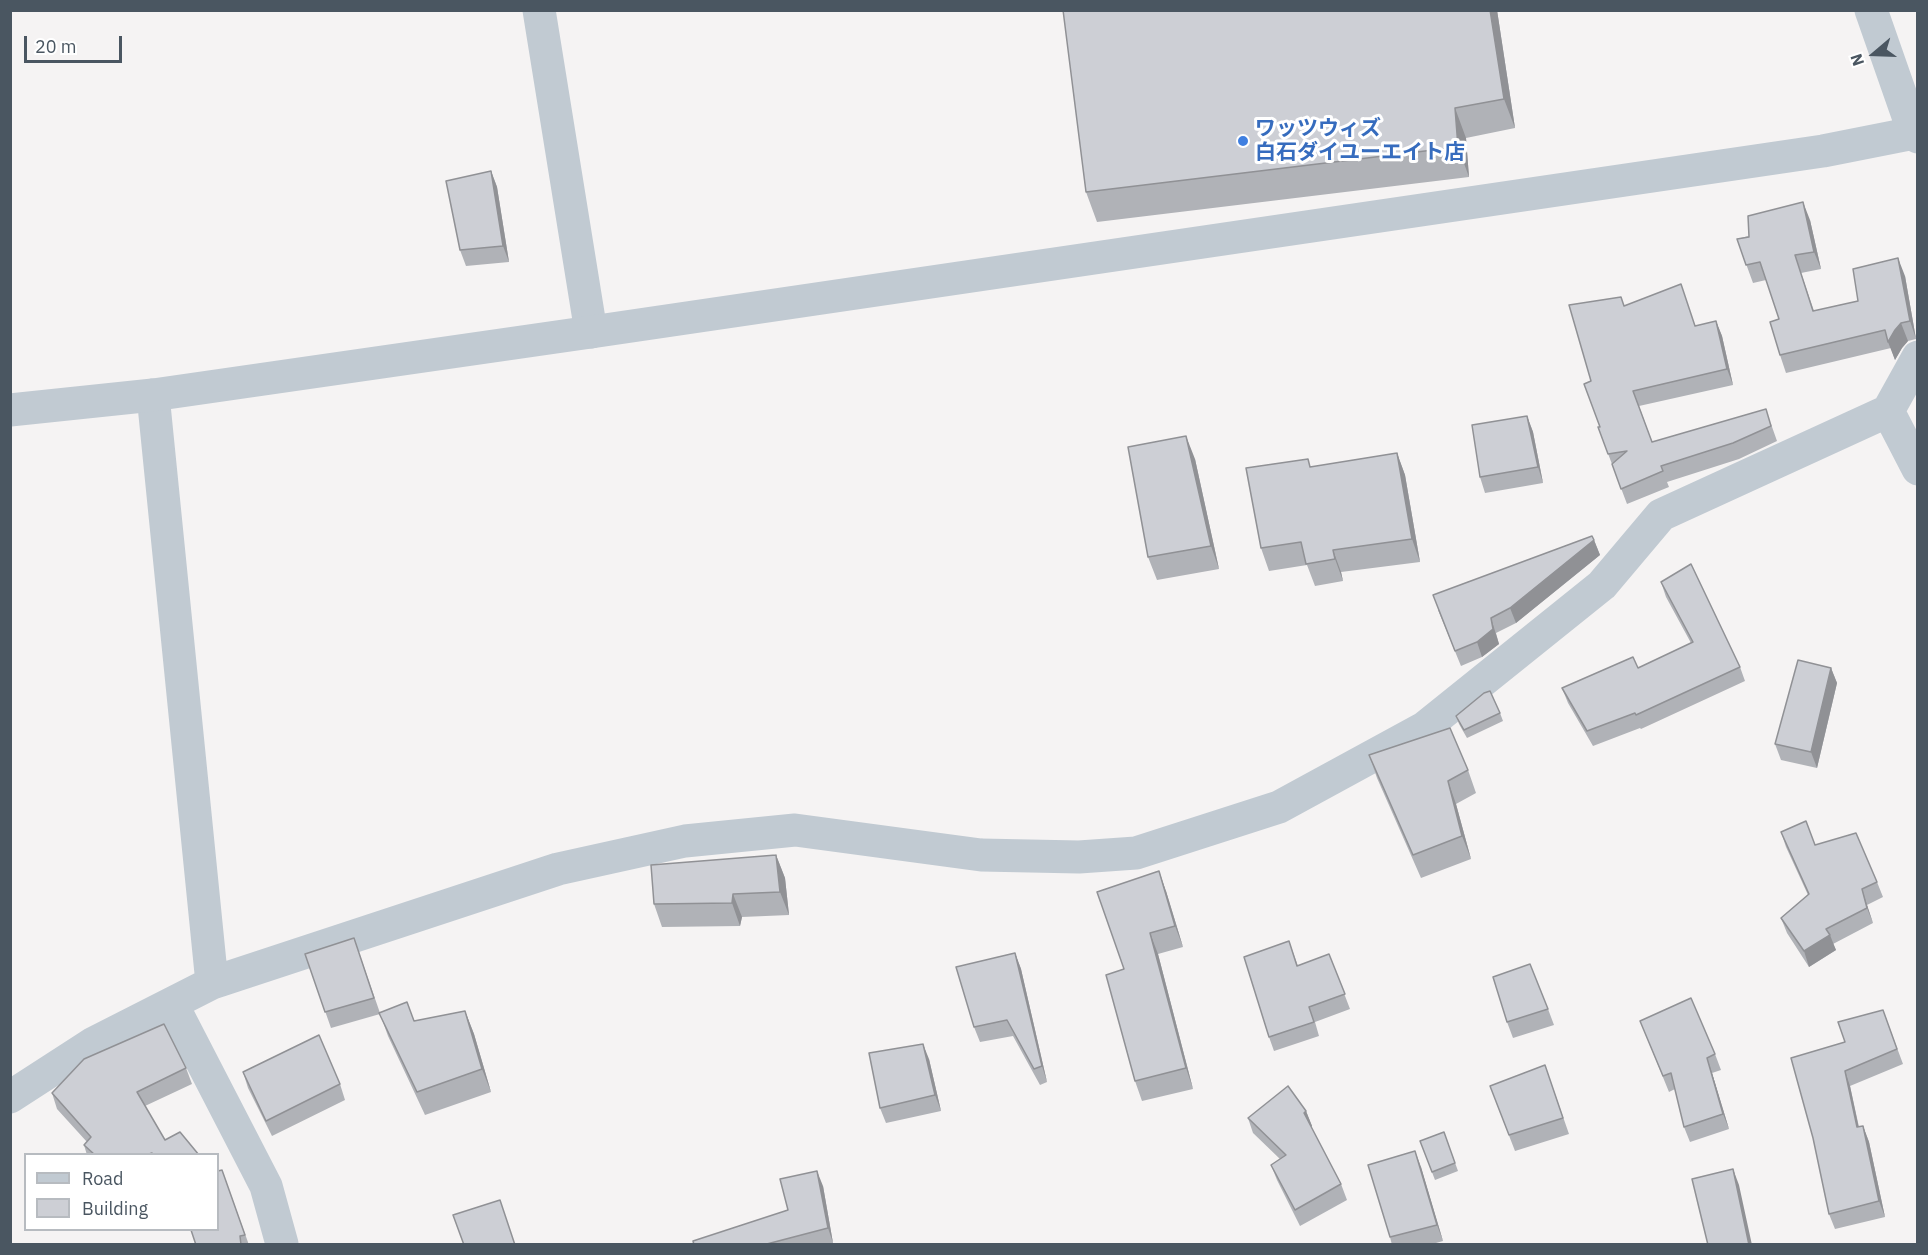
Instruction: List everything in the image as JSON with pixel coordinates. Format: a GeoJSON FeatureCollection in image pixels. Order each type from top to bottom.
{"type":"FeatureCollection","features":[{"type":"Feature","properties":{"kind":"street"},"geometry":{"type":"LineString","coordinates":[[539,10],[591,332]]}},
{"type":"Feature","properties":{"kind":"street"},"geometry":{"type":"LineString","coordinates":[[10,410],[153,395],[591,332],[1811,152],[1916,134],[1871,10]]}},
{"type":"Feature","properties":{"kind":"street"},"geometry":{"type":"LineString","coordinates":[[10,1097],[92,1044],[212,983],[558,869],[685,842],[795,830],[981,855],[1079,857],[1113,855],[1136,853],[1279,807],[1424,728],[1602,585],[1661,515],[1888,411],[1917,357]]}},
{"type":"Feature","properties":{"kind":"street"},"geometry":{"type":"LineString","coordinates":[[153,395],[212,983]]}},
{"type":"Feature","properties":{"kind":"street"},"geometry":{"type":"LineString","coordinates":[[1888,411],[1917,469]]}},
{"type":"Feature","properties":{"kind":"street"},"geometry":{"type":"LineString","coordinates":[[172,1004],[266,1186],[282,1245]]}},
{"type":"Feature","properties":{"kind":"building"},"geometry":{"type":"Polygon","coordinates":[[[1063,10],[1490,10],[1504,99],[1455,108],[1458,147],[1086,192],[1063,10]]]}},
{"type":"Feature","properties":{"kind":"building"},"geometry":{"type":"Polygon","coordinates":[[[491,171],[503,246],[460,250],[446,181],[491,171]]]}},
{"type":"Feature","properties":{"kind":"building"},"geometry":{"type":"Polygon","coordinates":[[[1803,202],[1814,252],[1795,255],[1813,311],[1858,301],[1853,269],[1898,258],[1910,321],[1901,323],[1888,342],[1885,330],[1780,355],[1770,322],[1779,319],[1760,262],[1746,265],[1737,239],[1749,237],[1748,216],[1803,202]]]}},
{"type":"Feature","properties":{"kind":"building"},"geometry":{"type":"Polygon","coordinates":[[[1681,284],[1695,326],[1716,321],[1727,369],[1633,391],[1652,442],[1766,409],[1771,426],[1733,443],[1661,466],[1663,471],[1621,489],[1612,464],[1627,451],[1608,454],[1584,384],[1591,381],[1569,305],[1621,297],[1624,306],[1681,284]]]}},
{"type":"Feature","properties":{"kind":"building"},"geometry":{"type":"Polygon","coordinates":[[[1527,416],[1538,467],[1480,477],[1472,425],[1527,416]]]}},
{"type":"Feature","properties":{"kind":"building"},"geometry":{"type":"Polygon","coordinates":[[[1186,436],[1211,546],[1148,557],[1128,447],[1186,436]]]}},
{"type":"Feature","properties":{"kind":"building"},"geometry":{"type":"Polygon","coordinates":[[[1397,453],[1412,539],[1333,550],[1335,559],[1306,564],[1301,542],[1261,548],[1246,468],[1308,459],[1310,467],[1397,453]]]}},
{"type":"Feature","properties":{"kind":"building"},"geometry":{"type":"Polygon","coordinates":[[[1592,536],[1594,540],[1510,608],[1491,618],[1493,629],[1477,642],[1455,651],[1433,595],[1592,536]]]}},
{"type":"Feature","properties":{"kind":"building"},"geometry":{"type":"Polygon","coordinates":[[[1691,564],[1740,667],[1636,715],[1635,713],[1587,731],[1562,688],[1633,657],[1638,668],[1693,642],[1661,582],[1691,564]]]}},
{"type":"Feature","properties":{"kind":"building"},"geometry":{"type":"Polygon","coordinates":[[[1798,660],[1831,668],[1811,752],[1775,744],[1798,660]]]}},
{"type":"Feature","properties":{"kind":"building"},"geometry":{"type":"Polygon","coordinates":[[[1490,691],[1500,713],[1464,730],[1456,716],[1484,693],[1490,691]]]}},
{"type":"Feature","properties":{"kind":"building"},"geometry":{"type":"Polygon","coordinates":[[[1450,728],[1468,770],[1448,781],[1462,836],[1413,855],[1369,755],[1450,728]]]}},
{"type":"Feature","properties":{"kind":"building"},"geometry":{"type":"Polygon","coordinates":[[[1806,821],[1815,845],[1856,833],[1877,882],[1862,889],[1867,908],[1826,929],[1830,935],[1804,951],[1781,918],[1809,894],[1781,832],[1806,821]]]}},
{"type":"Feature","properties":{"kind":"building"},"geometry":{"type":"Polygon","coordinates":[[[776,855],[780,892],[733,894],[732,903],[654,904],[651,865],[776,855]]]}},
{"type":"Feature","properties":{"kind":"building"},"geometry":{"type":"Polygon","coordinates":[[[1159,871],[1175,926],[1150,933],[1186,1068],[1135,1081],[1106,975],[1124,969],[1097,892],[1159,871]]]}},
{"type":"Feature","properties":{"kind":"building"},"geometry":{"type":"Polygon","coordinates":[[[354,938],[374,998],[325,1012],[305,954],[354,938]]]}},
{"type":"Feature","properties":{"kind":"building"},"geometry":{"type":"Polygon","coordinates":[[[1289,941],[1297,966],[1329,954],[1345,994],[1309,1007],[1314,1022],[1269,1037],[1244,957],[1289,941]]]}},
{"type":"Feature","properties":{"kind":"building"},"geometry":{"type":"Polygon","coordinates":[[[1015,953],[1042,1066],[1034,1069],[1007,1020],[974,1027],[956,967],[1015,953]]]}},
{"type":"Feature","properties":{"kind":"building"},"geometry":{"type":"Polygon","coordinates":[[[1530,964],[1548,1009],[1507,1022],[1493,977],[1530,964]]]}},
{"type":"Feature","properties":{"kind":"building"},"geometry":{"type":"Polygon","coordinates":[[[1691,998],[1715,1054],[1707,1058],[1723,1114],[1684,1127],[1671,1073],[1663,1076],[1640,1021],[1691,998]]]}},
{"type":"Feature","properties":{"kind":"building"},"geometry":{"type":"Polygon","coordinates":[[[407,1002],[414,1021],[465,1011],[482,1069],[417,1092],[379,1013],[407,1002]]]}},
{"type":"Feature","properties":{"kind":"building"},"geometry":{"type":"Polygon","coordinates":[[[1883,1010],[1897,1049],[1845,1071],[1857,1127],[1863,1126],[1879,1201],[1829,1214],[1813,1138],[1791,1058],[1845,1042],[1838,1022],[1883,1010]]]}},
{"type":"Feature","properties":{"kind":"building"},"geometry":{"type":"Polygon","coordinates":[[[164,1024],[186,1068],[137,1092],[165,1140],[180,1132],[197,1153],[93,1153],[84,1145],[91,1137],[52,1093],[84,1059],[164,1024]]]}},
{"type":"Feature","properties":{"kind":"building"},"geometry":{"type":"Polygon","coordinates":[[[319,1035],[340,1084],[266,1121],[243,1072],[319,1035]]]}},
{"type":"Feature","properties":{"kind":"building"},"geometry":{"type":"Polygon","coordinates":[[[923,1044],[935,1095],[880,1108],[869,1053],[923,1044]]]}},
{"type":"Feature","properties":{"kind":"building"},"geometry":{"type":"Polygon","coordinates":[[[1545,1065],[1563,1118],[1509,1135],[1490,1086],[1545,1065]]]}},
{"type":"Feature","properties":{"kind":"building"},"geometry":{"type":"Polygon","coordinates":[[[1288,1086],[1306,1111],[1304,1113],[1341,1184],[1295,1210],[1271,1165],[1286,1155],[1248,1118],[1288,1086]]]}},
{"type":"Feature","properties":{"kind":"building"},"geometry":{"type":"Polygon","coordinates":[[[1444,1132],[1455,1163],[1432,1172],[1420,1141],[1444,1132]]]}},
{"type":"Feature","properties":{"kind":"building"},"geometry":{"type":"Polygon","coordinates":[[[1415,1151],[1437,1225],[1390,1237],[1368,1165],[1415,1151]]]}},
{"type":"Feature","properties":{"kind":"building"},"geometry":{"type":"Polygon","coordinates":[[[1733,1169],[1749,1245],[1708,1245],[1692,1179],[1733,1169]]]}},
{"type":"Feature","properties":{"kind":"building"},"geometry":{"type":"Polygon","coordinates":[[[222,1170],[245,1235],[240,1236],[241,1245],[196,1245],[191,1231],[219,1231],[219,1171],[222,1170]]]}},
{"type":"Feature","properties":{"kind":"building"},"geometry":{"type":"Polygon","coordinates":[[[817,1171],[828,1228],[763,1245],[694,1245],[693,1241],[788,1210],[780,1179],[817,1171]]]}},
{"type":"Feature","properties":{"kind":"building"},"geometry":{"type":"Polygon","coordinates":[[[500,1200],[515,1245],[464,1245],[453,1215],[500,1200]]]}},
{"type":"Feature","properties":{"kind":"place","name":"ワッツウィズ 白石ダイユーエイト店"},"geometry":{"type":"Point","coordinates":[1243,141]}}]}
